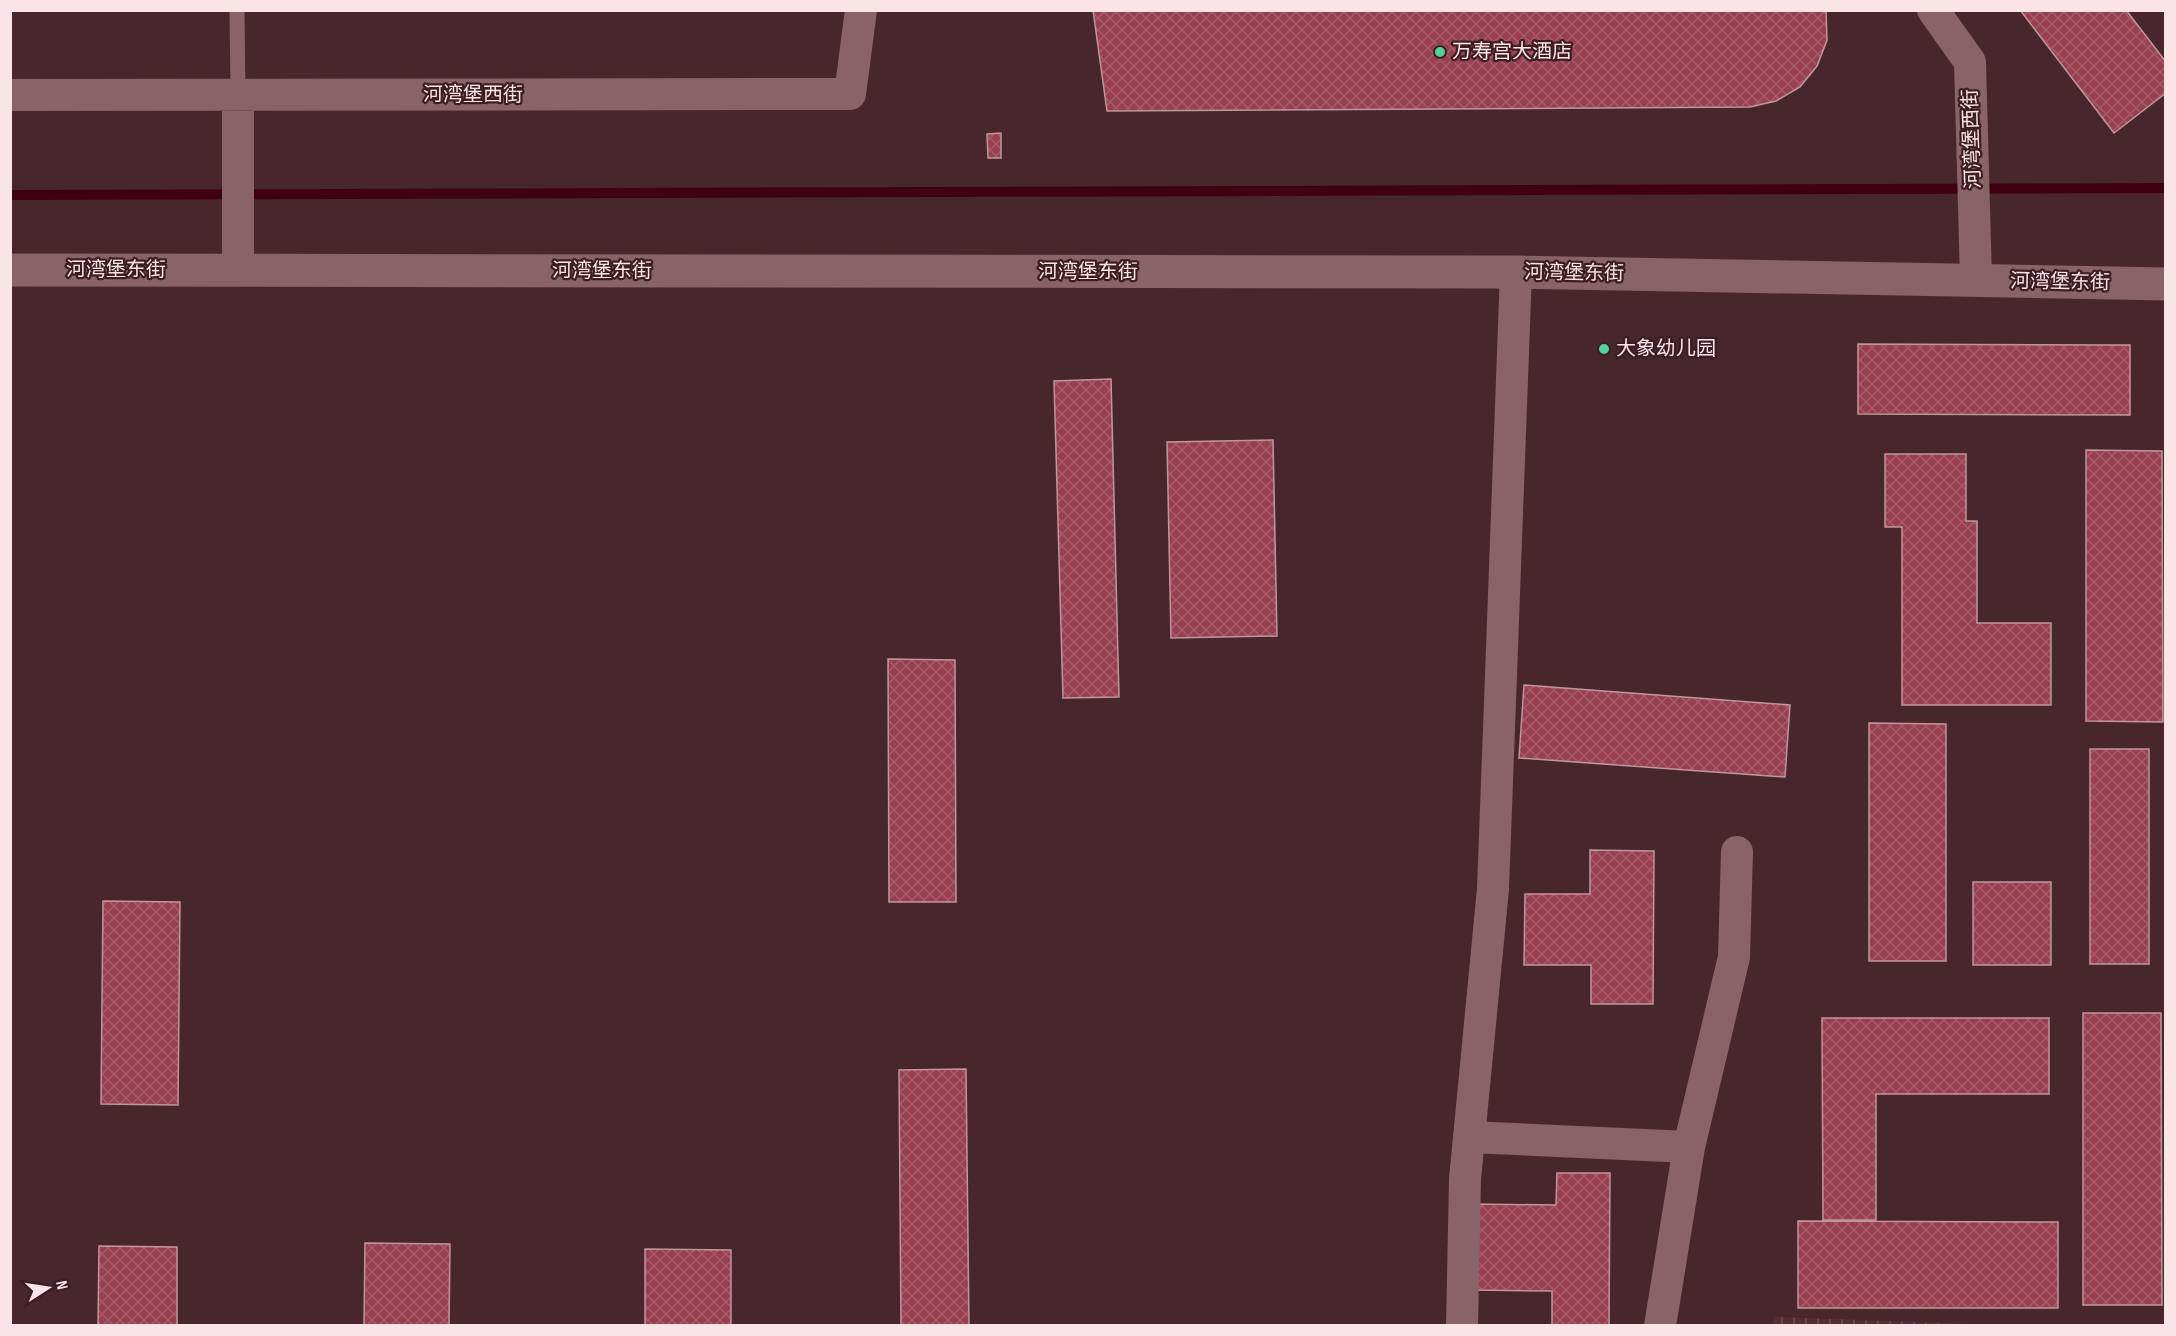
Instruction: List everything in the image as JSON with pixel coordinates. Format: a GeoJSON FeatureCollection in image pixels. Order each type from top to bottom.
{"type":"FeatureCollection","features":[{"type":"Feature","properties":{"kind":"street","name":"河湾堡西街"},"geometry":{"type":"LineString","coordinates":[[10,95],[850,94],[861,10]]}},
{"type":"Feature","properties":{"kind":"street","name":"河湾堡西街"},"geometry":{"type":"LineString","coordinates":[[1933,10],[1970,62],[1976,280]]}},
{"type":"Feature","properties":{"kind":"street"},"geometry":{"type":"LineString","coordinates":[[238,95],[238,270]]}},
{"type":"Feature","properties":{"kind":"street","name":"河湾堡东街"},"geometry":{"type":"LineString","coordinates":[[10,270],[1516,272],[2166,284]]}},
{"type":"Feature","properties":{"kind":"street"},"geometry":{"type":"LineString","coordinates":[[1462,1326],[1465,1179],[1493,889],[1516,272]]}},
{"type":"Feature","properties":{"kind":"street"},"geometry":{"type":"LineString","coordinates":[[1660,1326],[1689,1147],[1734,957],[1737,852]]}},
{"type":"Feature","properties":{"kind":"street"},"geometry":{"type":"LineString","coordinates":[[1469,1137],[1689,1147]]}},
{"type":"Feature","properties":{"kind":"lane"},"geometry":{"type":"LineString","coordinates":[[237,10],[238,95]]}},
{"type":"Feature","properties":{"kind":"shaded area"},"geometry":{"type":"Polygon","coordinates":[[[1775,1317],[1995,1325],[1773,1325],[1775,1317]]]}},
{"type":"Feature","properties":{"kind":"building"},"geometry":{"type":"Polygon","coordinates":[[[1093,10],[1826,10],[1827,40],[1817,66],[1800,87],[1776,101],[1750,107],[1107,111],[1093,10]]]}},
{"type":"Feature","properties":{"kind":"building"},"geometry":{"type":"Polygon","coordinates":[[[2020,10],[2126,10],[2166,62],[2166,93],[2114,133],[2020,10]]]}},
{"type":"Feature","properties":{"kind":"building"},"geometry":{"type":"Polygon","coordinates":[[[1001,133],[1001,158],[988,158],[987,134],[1001,133]]]}},
{"type":"Feature","properties":{"kind":"building"},"geometry":{"type":"Polygon","coordinates":[[[1858,344],[2130,345],[2130,415],[1858,414],[1858,344]]]}},
{"type":"Feature","properties":{"kind":"building"},"geometry":{"type":"Polygon","coordinates":[[[1111,379],[1119,697],[1063,698],[1054,381],[1111,379]]]}},
{"type":"Feature","properties":{"kind":"building"},"geometry":{"type":"Polygon","coordinates":[[[1273,440],[1277,636],[1171,638],[1167,442],[1273,440]]]}},
{"type":"Feature","properties":{"kind":"building"},"geometry":{"type":"Polygon","coordinates":[[[2086,450],[2162,451],[2163,722],[2086,721],[2086,450]]]}},
{"type":"Feature","properties":{"kind":"building"},"geometry":{"type":"Polygon","coordinates":[[[1885,454],[1966,454],[1966,521],[1977,521],[1977,623],[2051,623],[2051,705],[1902,705],[1902,527],[1885,527],[1885,454]]]}},
{"type":"Feature","properties":{"kind":"building"},"geometry":{"type":"Polygon","coordinates":[[[888,659],[955,660],[956,902],[889,902],[888,659]]]}},
{"type":"Feature","properties":{"kind":"building"},"geometry":{"type":"Polygon","coordinates":[[[1524,685],[1790,705],[1785,777],[1519,758],[1524,685]]]}},
{"type":"Feature","properties":{"kind":"building"},"geometry":{"type":"Polygon","coordinates":[[[1869,723],[1946,724],[1946,961],[1869,961],[1869,723]]]}},
{"type":"Feature","properties":{"kind":"building"},"geometry":{"type":"Polygon","coordinates":[[[2090,749],[2149,749],[2149,964],[2090,964],[2090,749]]]}},
{"type":"Feature","properties":{"kind":"building"},"geometry":{"type":"Polygon","coordinates":[[[1590,850],[1654,851],[1653,1004],[1591,1004],[1591,965],[1524,965],[1525,894],[1590,894],[1590,850]]]}},
{"type":"Feature","properties":{"kind":"building"},"geometry":{"type":"Polygon","coordinates":[[[1973,882],[2051,882],[2051,965],[1973,965],[1973,882]]]}},
{"type":"Feature","properties":{"kind":"building"},"geometry":{"type":"Polygon","coordinates":[[[103,901],[180,902],[178,1105],[101,1104],[103,901]]]}},
{"type":"Feature","properties":{"kind":"building"},"geometry":{"type":"Polygon","coordinates":[[[2083,1013],[2161,1013],[2162,1305],[2083,1305],[2083,1013]]]}},
{"type":"Feature","properties":{"kind":"building"},"geometry":{"type":"Polygon","coordinates":[[[1822,1018],[2049,1018],[2049,1094],[1876,1094],[1876,1220],[1823,1220],[1822,1018]]]}},
{"type":"Feature","properties":{"kind":"building"},"geometry":{"type":"Polygon","coordinates":[[[966,1069],[969,1326],[901,1326],[899,1070],[966,1069]]]}},
{"type":"Feature","properties":{"kind":"building"},"geometry":{"type":"Polygon","coordinates":[[[1557,1173],[1610,1173],[1609,1326],[1552,1326],[1552,1291],[1473,1290],[1474,1204],[1556,1205],[1557,1173]]]}},
{"type":"Feature","properties":{"kind":"building"},"geometry":{"type":"Polygon","coordinates":[[[1798,1221],[2058,1222],[2058,1308],[1798,1308],[1798,1221]]]}},
{"type":"Feature","properties":{"kind":"building"},"geometry":{"type":"Polygon","coordinates":[[[365,1243],[450,1244],[449,1326],[364,1326],[365,1243]]]}},
{"type":"Feature","properties":{"kind":"building"},"geometry":{"type":"Polygon","coordinates":[[[99,1246],[177,1247],[177,1326],[98,1326],[99,1246]]]}},
{"type":"Feature","properties":{"kind":"building"},"geometry":{"type":"Polygon","coordinates":[[[645,1249],[731,1250],[731,1326],[645,1326],[645,1249]]]}},
{"type":"Feature","properties":{"kind":"waterway"},"geometry":{"type":"LineString","coordinates":[[10,195],[2166,188]]}},
{"type":"Feature","properties":{"kind":"place","name":"万寿宫大酒店"},"geometry":{"type":"Point","coordinates":[1440,52]}},
{"type":"Feature","properties":{"kind":"place","name":"大象幼儿园"},"geometry":{"type":"Point","coordinates":[1604,349]}}]}
